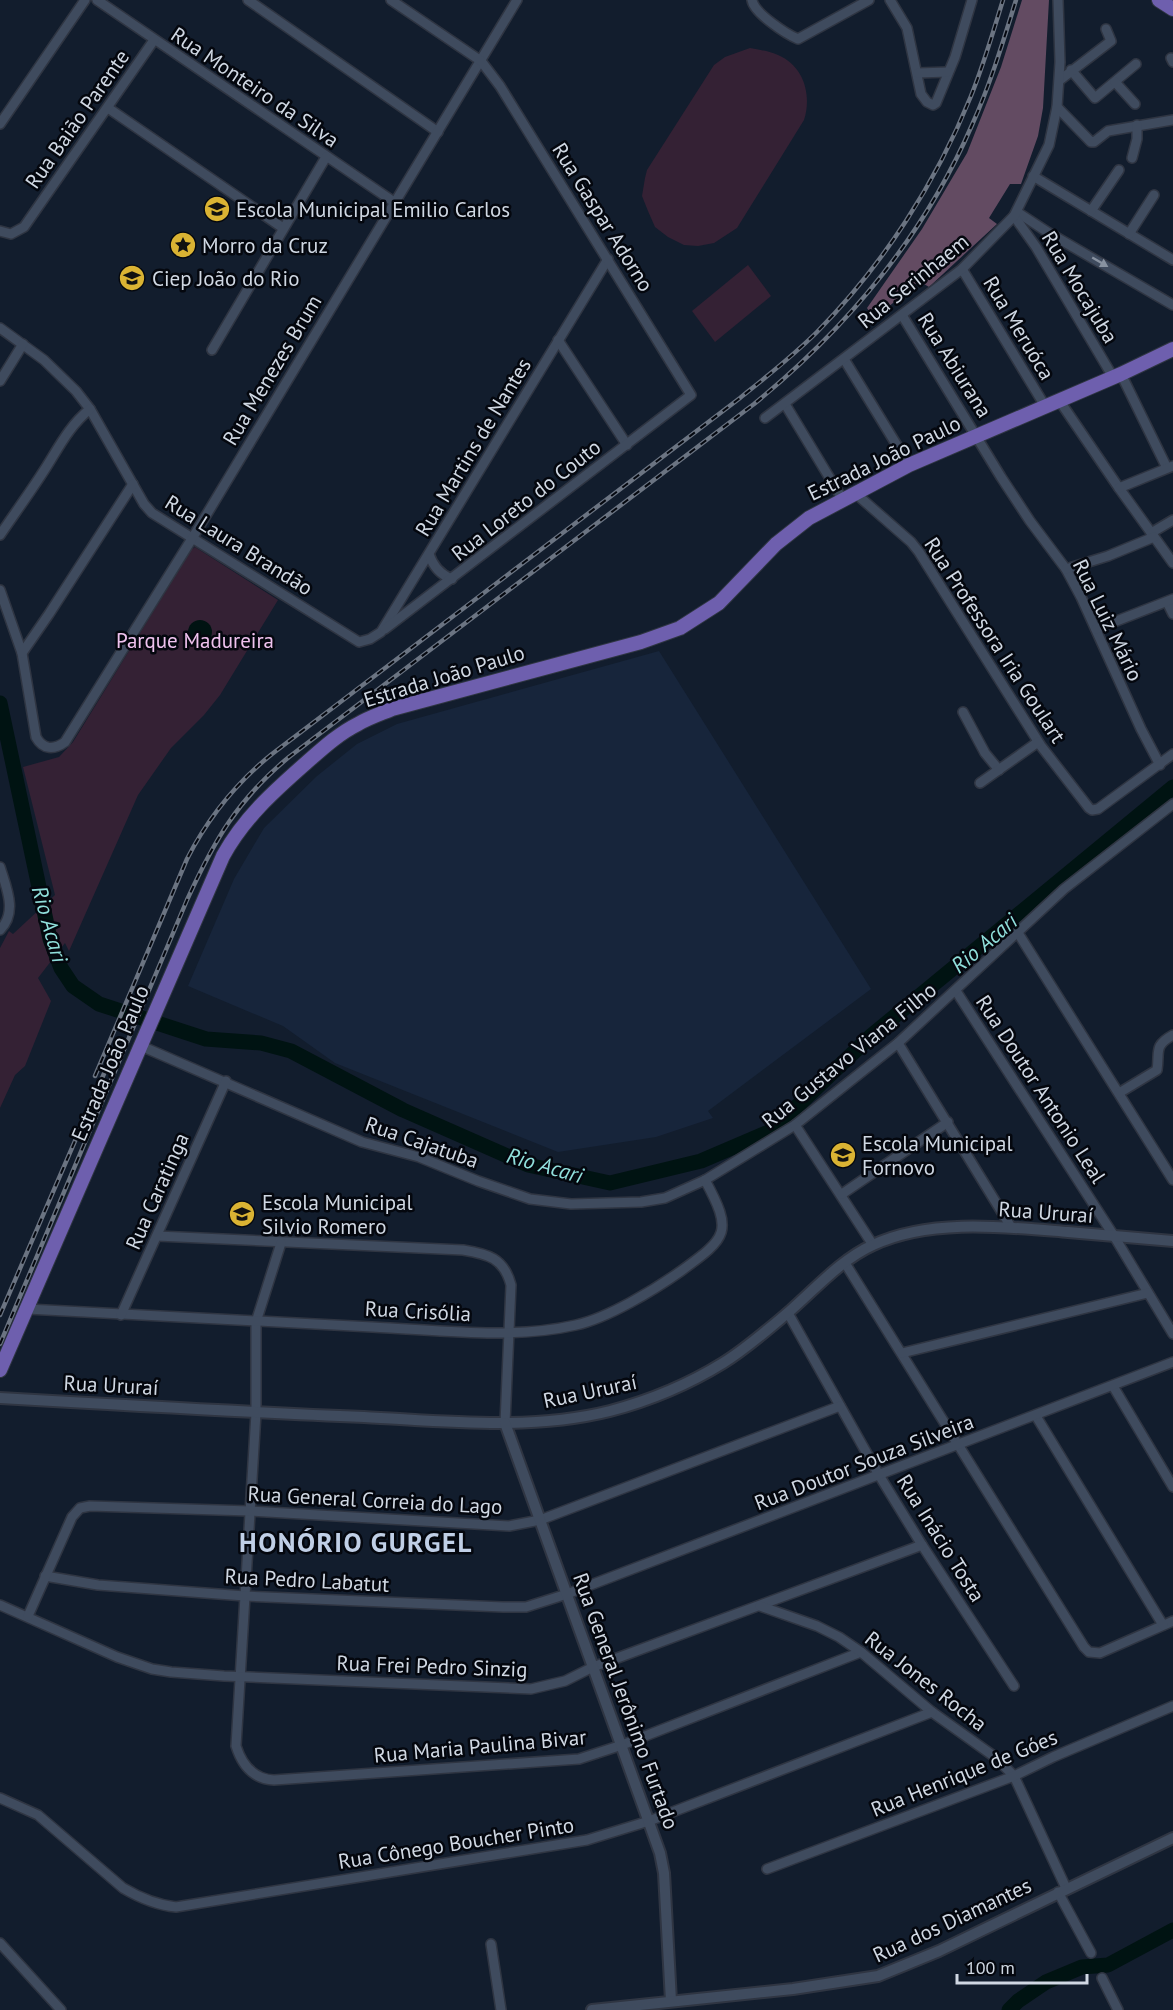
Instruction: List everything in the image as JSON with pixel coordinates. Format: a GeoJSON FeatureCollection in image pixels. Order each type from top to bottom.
{"type":"FeatureCollection","features":[{"type":"Feature","properties":{"kind":"main road"},"geometry":{"type":"LineString","coordinates":[[1159,0],[1173,9]]}},
{"type":"Feature","properties":{"kind":"main road","name":"Estrada João Paulo"},"geometry":{"type":"LineString","coordinates":[[0,1370],[223,856],[235,834],[266,798],[344,732],[392,709],[641,642],[680,628],[720,603],[776,544],[809,518],[909,465],[1172,352]]}},
{"type":"Feature","properties":{"kind":"street"},"geometry":{"type":"LineString","coordinates":[[0,124],[85,0]]}},
{"type":"Feature","properties":{"kind":"street","name":"Rua Monteiro da Silva"},"geometry":{"type":"LineString","coordinates":[[97,0],[394,202]]}},
{"type":"Feature","properties":{"kind":"street"},"geometry":{"type":"LineString","coordinates":[[248,0],[438,132]]}},
{"type":"Feature","properties":{"kind":"street","name":"Rua Gaspar Adorno"},"geometry":{"type":"LineString","coordinates":[[391,0],[481,61],[506,95],[691,395]]}},
{"type":"Feature","properties":{"kind":"street","name":"Rua Menezes Brum"},"geometry":{"type":"LineString","coordinates":[[22,653],[36,737],[42,745],[48,748],[57,747],[65,742],[193,537],[517,0]]}},
{"type":"Feature","properties":{"kind":"street"},"geometry":{"type":"LineString","coordinates":[[752,0],[753,5],[761,14],[795,38],[806,36],[869,0]]}},
{"type":"Feature","properties":{"kind":"street"},"geometry":{"type":"LineString","coordinates":[[890,0],[907,28],[921,94],[927,102],[932,104],[936,103],[948,72],[972,0]]}},
{"type":"Feature","properties":{"kind":"street","name":"Rua Serinhaem"},"geometry":{"type":"LineString","coordinates":[[765,418],[962,269],[1015,214],[1048,145],[1057,107],[1060,80],[1058,0]]}},
{"type":"Feature","properties":{"kind":"street"},"geometry":{"type":"LineString","coordinates":[[1060,80],[1111,41],[1106,29]]}},
{"type":"Feature","properties":{"kind":"street","name":"Rua Baião Parente"},"geometry":{"type":"LineString","coordinates":[[0,231],[11,234],[24,227],[154,40]]}},
{"type":"Feature","properties":{"kind":"street"},"geometry":{"type":"LineString","coordinates":[[1071,70],[1095,98],[1136,64]]}},
{"type":"Feature","properties":{"kind":"street"},"geometry":{"type":"LineString","coordinates":[[918,73],[948,72]]}},
{"type":"Feature","properties":{"kind":"street"},"geometry":{"type":"LineString","coordinates":[[1115,81],[1135,104]]}},
{"type":"Feature","properties":{"kind":"street"},"geometry":{"type":"LineString","coordinates":[[1057,107],[1091,142],[1108,131],[1173,120]]}},
{"type":"Feature","properties":{"kind":"street"},"geometry":{"type":"LineString","coordinates":[[108,108],[283,228]]}},
{"type":"Feature","properties":{"kind":"street"},"geometry":{"type":"LineString","coordinates":[[1132,158],[1137,139],[1137,125]]}},
{"type":"Feature","properties":{"kind":"street"},"geometry":{"type":"LineString","coordinates":[[212,350],[326,157]]}},
{"type":"Feature","properties":{"kind":"street"},"geometry":{"type":"LineString","coordinates":[[1091,211],[1119,170]]}},
{"type":"Feature","properties":{"kind":"street"},"geometry":{"type":"LineString","coordinates":[[1033,176],[1173,260]]}},
{"type":"Feature","properties":{"kind":"street"},"geometry":{"type":"LineString","coordinates":[[1129,234],[1154,195]]}},
{"type":"Feature","properties":{"kind":"street"},"geometry":{"type":"LineString","coordinates":[[1015,214],[1173,305]]}},
{"type":"Feature","properties":{"kind":"street","name":"Rua Mocajuba"},"geometry":{"type":"LineString","coordinates":[[1015,214],[1117,375],[1170,467]]}},
{"type":"Feature","properties":{"kind":"street"},"geometry":{"type":"LineString","coordinates":[[1036,247],[1049,233]]}},
{"type":"Feature","properties":{"kind":"street","name":"Rua Martins de Nantes"},"geometry":{"type":"LineString","coordinates":[[381,632],[608,259]]}},
{"type":"Feature","properties":{"kind":"street","name":"Rua Meruóca"},"geometry":{"type":"LineString","coordinates":[[962,269],[1045,406]]}},
{"type":"Feature","properties":{"kind":"street","name":"Rua Abiurana"},"geometry":{"type":"LineString","coordinates":[[902,315],[976,435]]}},
{"type":"Feature","properties":{"kind":"street","name":"Rua Laura Brandão"},"geometry":{"type":"LineString","coordinates":[[0,328],[61,375],[90,409],[144,504],[152,513],[359,642],[370,639],[381,632]]}},
{"type":"Feature","properties":{"kind":"street"},"geometry":{"type":"LineString","coordinates":[[558,340],[627,445]]}},
{"type":"Feature","properties":{"kind":"street"},"geometry":{"type":"LineString","coordinates":[[0,381],[22,344]]}},
{"type":"Feature","properties":{"kind":"street"},"geometry":{"type":"LineString","coordinates":[[844,359],[909,465]]}},
{"type":"Feature","properties":{"kind":"street","name":"Rua Loreto do Couto"},"geometry":{"type":"LineString","coordinates":[[381,632],[691,395]]}},
{"type":"Feature","properties":{"kind":"street"},"geometry":{"type":"LineString","coordinates":[[1059,400],[1173,563]]}},
{"type":"Feature","properties":{"kind":"street","name":"Rua Professora Iria Goulart"},"geometry":{"type":"LineString","coordinates":[[785,404],[849,496],[920,552],[1038,742],[1089,808],[1098,810],[1160,765]]}},
{"type":"Feature","properties":{"kind":"street"},"geometry":{"type":"LineString","coordinates":[[0,535],[69,430],[77,419],[90,409]]}},
{"type":"Feature","properties":{"kind":"street","name":"Rua Luiz Mário"},"geometry":{"type":"LineString","coordinates":[[976,435],[1016,500],[1066,569],[1160,765]]}},
{"type":"Feature","properties":{"kind":"street"},"geometry":{"type":"LineString","coordinates":[[1119,488],[1170,467]]}},
{"type":"Feature","properties":{"kind":"street"},"geometry":{"type":"LineString","coordinates":[[22,653],[133,484]]}},
{"type":"Feature","properties":{"kind":"street"},"geometry":{"type":"LineString","coordinates":[[1066,569],[1108,556],[1153,535],[1173,520]]}},
{"type":"Feature","properties":{"kind":"street"},"geometry":{"type":"LineString","coordinates":[[429,554],[431,561],[441,573],[452,579]]}},
{"type":"Feature","properties":{"kind":"street"},"geometry":{"type":"LineString","coordinates":[[0,590],[22,653]]}},
{"type":"Feature","properties":{"kind":"street"},"geometry":{"type":"LineString","coordinates":[[1096,629],[1170,600],[1173,614]]}},
{"type":"Feature","properties":{"kind":"street"},"geometry":{"type":"LineString","coordinates":[[963,712],[986,753],[999,770]]}},
{"type":"Feature","properties":{"kind":"street"},"geometry":{"type":"LineString","coordinates":[[980,783],[1038,742]]}},
{"type":"Feature","properties":{"kind":"street"},"geometry":{"type":"LineString","coordinates":[[1160,765],[1173,754]]}},
{"type":"Feature","properties":{"kind":"street","name":"Rua Gustavo Viana Filho"},"geometry":{"type":"LineString","coordinates":[[732,1161],[764,1145],[795,1125],[898,1043],[1064,889],[1172,807]]}},
{"type":"Feature","properties":{"kind":"street"},"geometry":{"type":"LineString","coordinates":[[0,867],[9,910],[0,930]]}},
{"type":"Feature","properties":{"kind":"street"},"geometry":{"type":"LineString","coordinates":[[1018,933],[1173,1180]]}},
{"type":"Feature","properties":{"kind":"street","name":"Rua Doutor Antonio Leal"},"geometry":{"type":"LineString","coordinates":[[956,991],[1114,1236],[1173,1334]]}},
{"type":"Feature","properties":{"kind":"street"},"geometry":{"type":"LineString","coordinates":[[1119,1093],[1157,1070],[1158,1048],[1165,1039],[1173,1035]]}},
{"type":"Feature","properties":{"kind":"street","name":"Rua Cajatuba"},"geometry":{"type":"LineString","coordinates":[[143,1042],[362,1142],[419,1157],[530,1199],[571,1204],[641,1203],[665,1198],[705,1180],[732,1161]]}},
{"type":"Feature","properties":{"kind":"street"},"geometry":{"type":"LineString","coordinates":[[898,1043],[1011,1227]]}},
{"type":"Feature","properties":{"kind":"street","name":"Rua Caratinga"},"geometry":{"type":"LineString","coordinates":[[121,1315],[226,1081]]}},
{"type":"Feature","properties":{"kind":"street"},"geometry":{"type":"LineString","coordinates":[[842,1194],[948,1122]]}},
{"type":"Feature","properties":{"kind":"street"},"geometry":{"type":"LineString","coordinates":[[795,1125],[842,1194],[873,1245]]}},
{"type":"Feature","properties":{"kind":"street","name":"Rua Crisólia"},"geometry":{"type":"LineString","coordinates":[[27,1309],[509,1333],[557,1328],[585,1322],[652,1289],[693,1263],[713,1246],[722,1231],[720,1208],[705,1180]]}},
{"type":"Feature","properties":{"kind":"street","name":"Rua Ururaí"},"geometry":{"type":"LineString","coordinates":[[0,1398],[256,1413],[505,1423],[549,1421],[585,1416],[641,1401],[670,1390],[724,1363],[788,1313],[845,1263],[873,1245],[914,1232],[1011,1227],[1173,1241]]}},
{"type":"Feature","properties":{"kind":"street"},"geometry":{"type":"LineString","coordinates":[[157,1236],[463,1250],[492,1257],[506,1269],[511,1285],[505,1423]]}},
{"type":"Feature","properties":{"kind":"street"},"geometry":{"type":"LineString","coordinates":[[240,1677],[256,1413],[256,1322],[281,1243]]}},
{"type":"Feature","properties":{"kind":"street"},"geometry":{"type":"LineString","coordinates":[[845,1263],[1084,1647],[1089,1652],[1100,1653],[1173,1621]]}},
{"type":"Feature","properties":{"kind":"street"},"geometry":{"type":"LineString","coordinates":[[902,1353],[1148,1293]]}},
{"type":"Feature","properties":{"kind":"street","name":"Rua Inácio Tosta"},"geometry":{"type":"LineString","coordinates":[[788,1313],[879,1475],[1014,1686]]}},
{"type":"Feature","properties":{"kind":"street","name":"Rua Doutor Souza Silveira"},"geometry":{"type":"LineString","coordinates":[[567,1594],[959,1446],[1173,1362]]}},
{"type":"Feature","properties":{"kind":"street"},"geometry":{"type":"LineString","coordinates":[[1113,1386],[1173,1487]]}},
{"type":"Feature","properties":{"kind":"street","name":"Rua General Correia do Lago"},"geometry":{"type":"LineString","coordinates":[[28,1616],[66,1529],[80,1508],[98,1505],[250,1511],[495,1526],[540,1520],[840,1406]]}},
{"type":"Feature","properties":{"kind":"street"},"geometry":{"type":"LineString","coordinates":[[1036,1416],[1163,1625]]}},
{"type":"Feature","properties":{"kind":"street","name":"Rua General Jerônimo Furtado"},"geometry":{"type":"LineString","coordinates":[[505,1423],[660,1853],[664,1873],[671,2001]]}},
{"type":"Feature","properties":{"kind":"street","name":"Rua Frei Pedro Sinzig"},"geometry":{"type":"LineString","coordinates":[[0,1605],[117,1657],[145,1667],[171,1672],[531,1689],[565,1682],[593,1668],[922,1545]]}},
{"type":"Feature","properties":{"kind":"street","name":"Rua Pedro Labatut"},"geometry":{"type":"LineString","coordinates":[[45,1576],[98,1585],[245,1596],[502,1607],[526,1606],[567,1594]]}},
{"type":"Feature","properties":{"kind":"street","name":"Rua Jones Rocha"},"geometry":{"type":"LineString","coordinates":[[760,1606],[816,1626],[839,1637],[861,1652],[932,1712],[976,1743],[1014,1776],[1091,1953]]}},
{"type":"Feature","properties":{"kind":"street","name":"Rua Maria Paulina Bivar"},"geometry":{"type":"LineString","coordinates":[[240,1677],[236,1746],[248,1769],[265,1780],[274,1780],[579,1759],[622,1745],[861,1652]]}},
{"type":"Feature","properties":{"kind":"street","name":"Rua Henrique de Góes"},"geometry":{"type":"LineString","coordinates":[[767,1869],[1014,1776],[1053,1757],[1173,1707]]}},
{"type":"Feature","properties":{"kind":"street","name":"Rua Cônego Boucher Pinto"},"geometry":{"type":"LineString","coordinates":[[0,1798],[39,1815],[123,1888],[155,1904],[176,1907],[587,1840],[649,1821],[932,1712]]}},
{"type":"Feature","properties":{"kind":"street","name":"Rua dos Diamantes"},"geometry":{"type":"LineString","coordinates":[[592,2010],[842,1983],[878,1976],[939,1951],[1173,1838]]}},
{"type":"Feature","properties":{"kind":"street"},"geometry":{"type":"LineString","coordinates":[[0,1943],[62,2010]]}},
{"type":"Feature","properties":{"kind":"street"},"geometry":{"type":"LineString","coordinates":[[491,1944],[501,2010]]}},
{"type":"Feature","properties":{"kind":"street"},"geometry":{"type":"LineString","coordinates":[[1102,1978],[1118,2010]]}},
{"type":"Feature","properties":{"kind":"street"},"geometry":{"type":"LineString","coordinates":[[717,1997],[718,2010]]}},
{"type":"Feature","properties":{"kind":"shaded area"},"geometry":{"type":"Polygon","coordinates":[[[1022,0],[1049,0],[1043,108],[1038,136],[1021,184],[1010,184],[989,218],[997,224],[929,287],[919,281],[874,319],[867,308],[922,229],[967,153],[1001,67],[1022,0]]]}},
{"type":"Feature","properties":{"kind":"shaded area"},"geometry":{"type":"Polygon","coordinates":[[[200,620],[209,623],[212,632],[209,641],[200,644],[191,641],[188,632],[191,623],[200,620]]]}},
{"type":"Feature","properties":{"kind":"shaded area"},"geometry":{"type":"Polygon","coordinates":[[[659,651],[871,989],[708,1111],[713,1118],[656,1137],[558,1152],[335,1063],[283,1026],[188,986],[234,879],[264,828],[317,776],[357,744],[397,724],[659,651]]]}},
{"type":"Feature","properties":{"kind":"green space"},"geometry":{"type":"Polygon","coordinates":[[[750,48],[775,54],[787,60],[800,74],[804,82],[807,101],[804,120],[737,228],[714,243],[698,246],[684,245],[655,227],[642,196],[647,170],[714,65],[725,57],[750,48]]]}},
{"type":"Feature","properties":{"kind":"green space"},"geometry":{"type":"Polygon","coordinates":[[[748,265],[771,296],[715,342],[692,311],[748,265]]]}},
{"type":"Feature","properties":{"kind":"green space","name":"Parque Madureira"},"geometry":{"type":"Polygon","coordinates":[[[195,547],[278,600],[220,695],[204,715],[171,748],[138,795],[69,951],[65,943],[38,978],[51,1001],[25,1066],[15,1075],[0,1108],[0,948],[9,931],[13,934],[55,895],[23,767],[59,757],[73,742],[195,547]]]}},
{"type":"Feature","properties":{"kind":"waterway","name":"Rio Acari"},"geometry":{"type":"LineString","coordinates":[[0,703],[50,939],[61,968],[73,986],[99,1004],[206,1039],[261,1043],[291,1051],[403,1110],[528,1165],[610,1183],[701,1161],[771,1131],[872,1035],[1173,787]]}},
{"type":"Feature","properties":{"kind":"waterway"},"geometry":{"type":"LineString","coordinates":[[1009,2010],[1046,1982],[1082,1967],[1108,1965],[1173,1930]]}},
{"type":"Feature","properties":{"kind":"railway"},"geometry":{"type":"LineString","coordinates":[[95,1076],[187,859],[204,829],[224,802],[246,777],[272,754],[740,398],[817,332],[886,251],[924,191],[971,96],[1003,0]]}},
{"type":"Feature","properties":{"kind":"railway"},"geometry":{"type":"LineString","coordinates":[[0,1344],[187,900],[217,840],[241,806],[255,789],[289,757],[754,404],[821,344],[880,278],[931,205],[953,166],[979,110],[1016,0]]}},
{"type":"Feature","properties":{"kind":"railway"},"geometry":{"type":"LineString","coordinates":[[0,1315],[106,1069]]}},
{"type":"Feature","properties":{"kind":"place","name":"Escola Municipal Emilio Carlos"},"geometry":{"type":"Point","coordinates":[217,209]}},
{"type":"Feature","properties":{"kind":"place","name":"Morro da Cruz"},"geometry":{"type":"Point","coordinates":[183,245]}},
{"type":"Feature","properties":{"kind":"place","name":"Ciep João do Rio"},"geometry":{"type":"Point","coordinates":[132,278]}},
{"type":"Feature","properties":{"kind":"place","name":"Escola Municipal Fornovo"},"geometry":{"type":"Point","coordinates":[843,1155]}},
{"type":"Feature","properties":{"kind":"place","name":"Escola Municipal Silvio Romero"},"geometry":{"type":"Point","coordinates":[242,1214]}},
{"type":"Feature","properties":{"kind":"district","name":"HONÓRIO GURGEL"},"geometry":{"type":"Point","coordinates":[356,1542]}}]}
